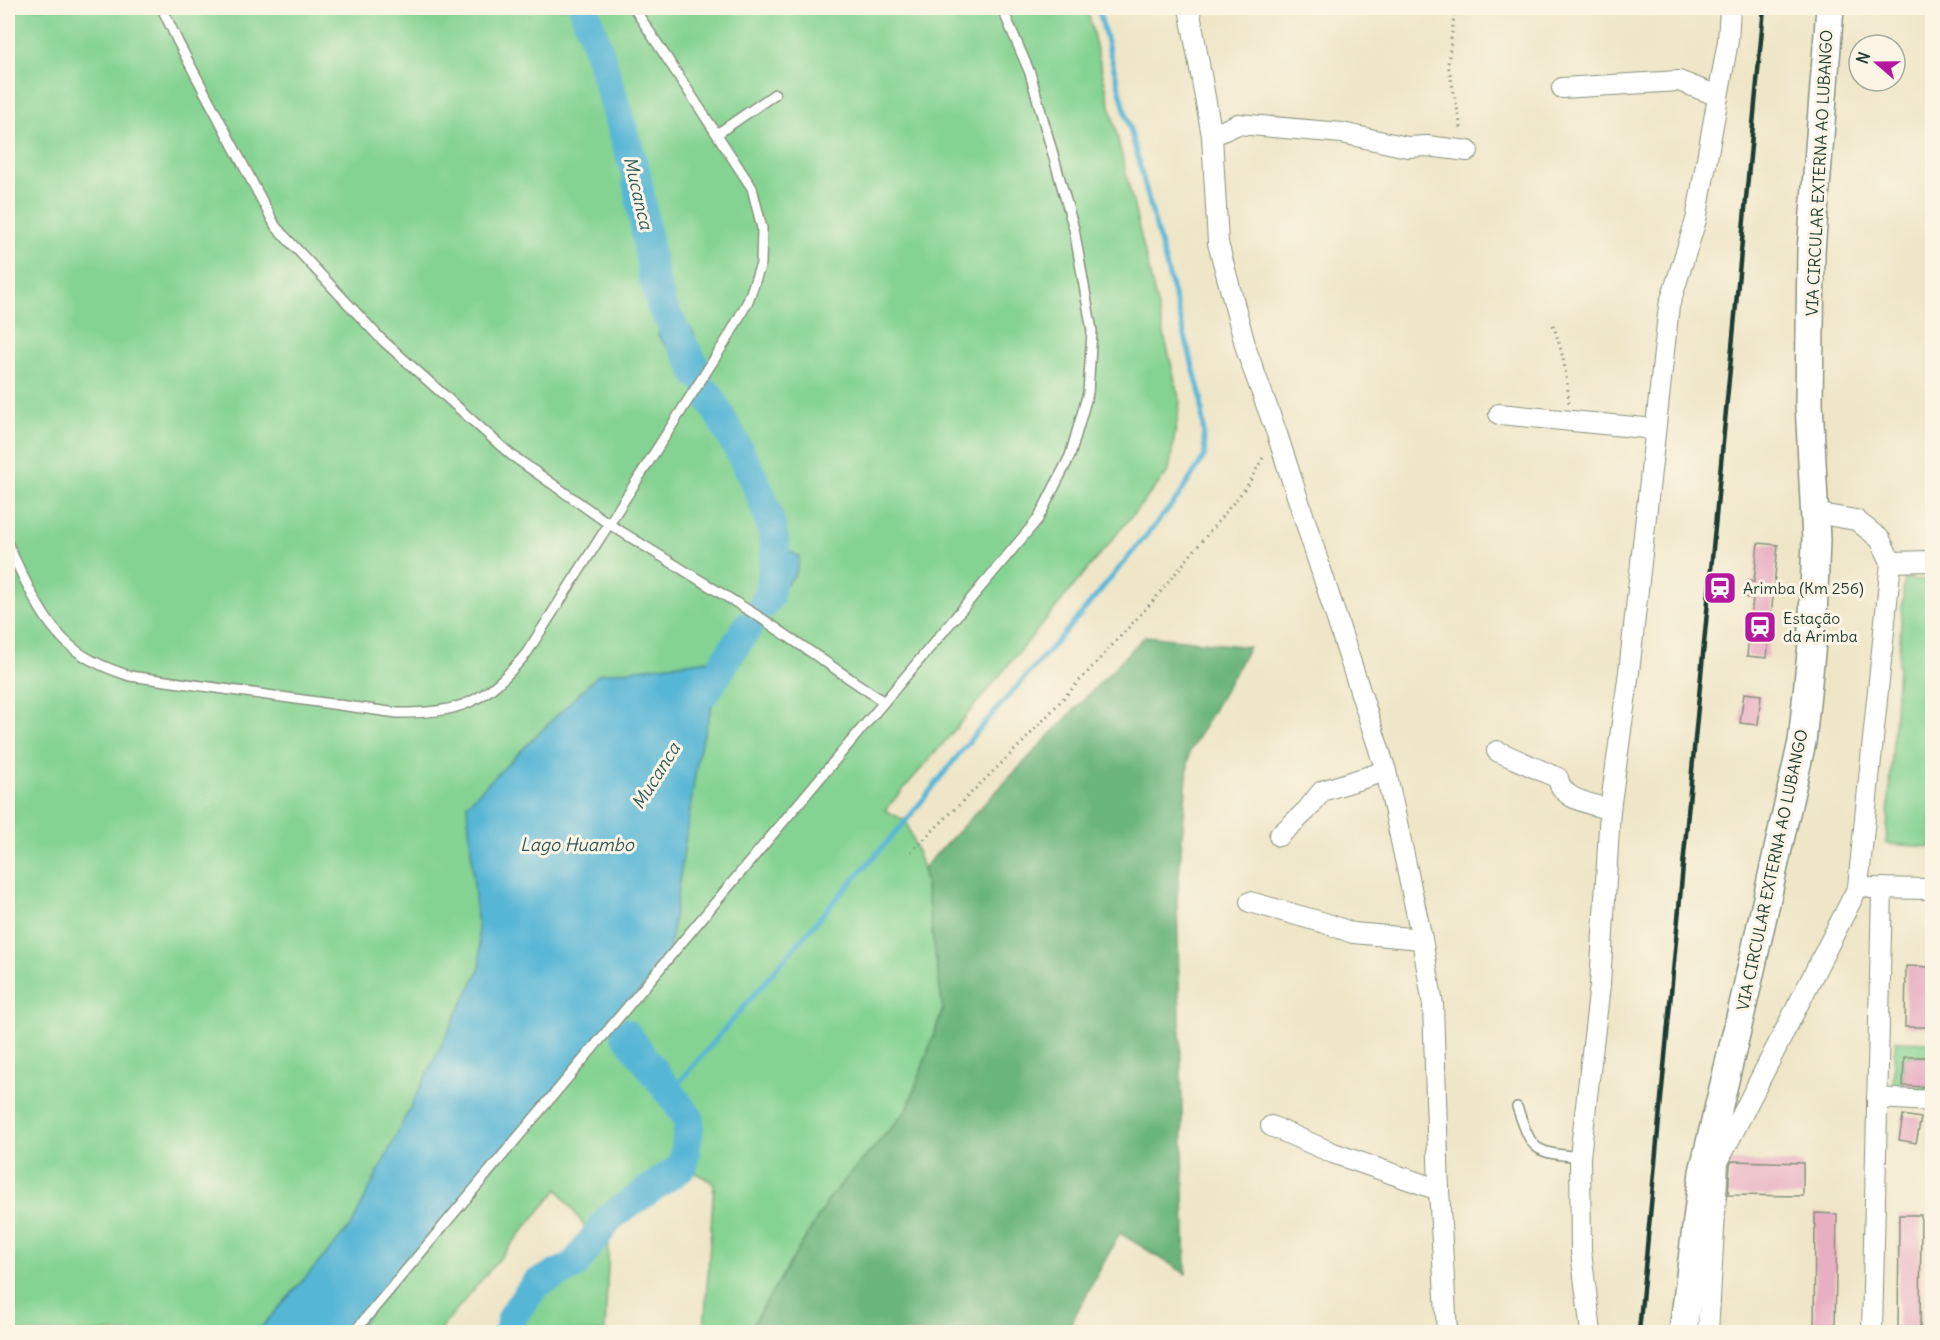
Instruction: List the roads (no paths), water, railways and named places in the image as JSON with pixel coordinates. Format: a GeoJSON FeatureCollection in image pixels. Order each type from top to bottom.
{"type":"FeatureCollection","features":[{"type":"Feature","properties":{"kind":"main road","name":"VIA CIRCULAR EXTERNA AO LUBANGO"},"geometry":{"type":"LineString","coordinates":[[1683,1332],[1703,1172],[1802,742],[1812,643],[1816,540],[1809,403],[1811,251],[1830,8]]}},
{"type":"Feature","properties":{"kind":"street"},"geometry":{"type":"LineString","coordinates":[[1190,8],[1212,136],[1218,243],[1247,352],[1277,434],[1386,771],[1422,939],[1433,1005],[1439,1190],[1447,1332]]}},
{"type":"Feature","properties":{"kind":"street"},"geometry":{"type":"LineString","coordinates":[[1591,1332],[1581,1252],[1580,1157],[1600,985],[1610,810],[1629,672],[1668,306],[1696,220],[1728,41],[1730,8]]}},
{"type":"Feature","properties":{"kind":"street"},"geometry":{"type":"LineString","coordinates":[[1562,88],[1679,81],[1718,96]]}},
{"type":"Feature","properties":{"kind":"street"},"geometry":{"type":"LineString","coordinates":[[1212,136],[1238,124],[1342,133],[1407,147],[1427,146],[1468,151]]}},
{"type":"Feature","properties":{"kind":"street"},"geometry":{"type":"LineString","coordinates":[[1499,414],[1655,429]]}},
{"type":"Feature","properties":{"kind":"street"},"geometry":{"type":"LineString","coordinates":[[1708,1332],[1718,1162],[1858,887],[1891,562],[1880,539],[1856,520],[1814,513]]}},
{"type":"Feature","properties":{"kind":"street"},"geometry":{"type":"LineString","coordinates":[[1891,562],[1932,561]]}},
{"type":"Feature","properties":{"kind":"street"},"geometry":{"type":"LineString","coordinates":[[1497,751],[1558,778],[1559,786],[1568,796],[1610,810]]}},
{"type":"Feature","properties":{"kind":"street"},"geometry":{"type":"LineString","coordinates":[[1279,836],[1306,812],[1322,791],[1386,771]]}},
{"type":"Feature","properties":{"kind":"street"},"geometry":{"type":"LineString","coordinates":[[1858,887],[1932,889]]}},
{"type":"Feature","properties":{"kind":"street"},"geometry":{"type":"LineString","coordinates":[[1872,1332],[1882,888]]}},
{"type":"Feature","properties":{"kind":"street"},"geometry":{"type":"LineString","coordinates":[[1250,902],[1353,933],[1422,939]]}},
{"type":"Feature","properties":{"kind":"street"},"geometry":{"type":"LineString","coordinates":[[1877,1098],[1932,1101]]}},
{"type":"Feature","properties":{"kind":"street"},"geometry":{"type":"LineString","coordinates":[[1271,1126],[1333,1153],[1439,1190]]}},
{"type":"Feature","properties":{"kind":"lane"},"geometry":{"type":"LineString","coordinates":[[162,8],[276,227],[380,338],[510,454],[609,524],[761,618],[884,702]]}},
{"type":"Feature","properties":{"kind":"lane"},"geometry":{"type":"LineString","coordinates":[[8,545],[40,610],[63,640],[93,662],[130,676],[397,714],[429,713],[459,708],[484,695],[506,677],[526,654],[729,336],[748,301],[761,264],[762,228],[752,188],[634,8]]}},
{"type":"Feature","properties":{"kind":"lane"},"geometry":{"type":"LineString","coordinates":[[354,1332],[1038,519],[1071,456],[1088,393],[1092,331],[1074,229],[1029,73],[1002,8]]}},
{"type":"Feature","properties":{"kind":"lane"},"geometry":{"type":"LineString","coordinates":[[717,134],[775,94]]}},
{"type":"Feature","properties":{"kind":"lane"},"geometry":{"type":"LineString","coordinates":[[1517,1107],[1527,1136],[1535,1148],[1551,1154],[1580,1157]]}},
{"type":"Feature","properties":{"kind":"water"},"geometry":{"type":"Polygon","coordinates":[[[662,307],[694,332],[696,346],[692,361],[672,351],[658,335],[661,325],[657,312],[662,307]]]}},
{"type":"Feature","properties":{"kind":"water"},"geometry":{"type":"Polygon","coordinates":[[[775,544],[799,556],[794,576],[781,589],[769,596],[761,592],[760,579],[763,567],[775,544]]]}},
{"type":"Feature","properties":{"kind":"water","name":"Lago Huambo"},"geometry":{"type":"Polygon","coordinates":[[[726,658],[698,755],[668,958],[354,1332],[257,1332],[351,1226],[481,966],[467,804],[599,674],[726,658]]]}},
{"type":"Feature","properties":{"kind":"waterway","name":"Mucanca"},"geometry":{"type":"LineString","coordinates":[[584,8],[636,174],[653,276],[662,307],[697,374]]}},
{"type":"Feature","properties":{"kind":"waterway"},"geometry":{"type":"LineString","coordinates":[[670,1093],[906,821],[975,734],[1081,614],[1179,496],[1205,455],[1201,397],[1098,8]]}},
{"type":"Feature","properties":{"kind":"waterway","name":"Mucanca"},"geometry":{"type":"LineString","coordinates":[[708,394],[747,466],[770,522],[775,548],[769,596],[764,604]]}},
{"type":"Feature","properties":{"kind":"waterway","name":"Mucanca"},"geometry":{"type":"LineString","coordinates":[[705,693],[748,626]]}},
{"type":"Feature","properties":{"kind":"waterway","name":"Mucanca"},"geometry":{"type":"LineString","coordinates":[[509,1332],[512,1316],[536,1284],[574,1266],[610,1217],[683,1166],[690,1120],[625,1033]]}},
{"type":"Feature","properties":{"kind":"railway"},"geometry":{"type":"LineString","coordinates":[[1639,1332],[1764,8]]}},
{"type":"Feature","properties":{"kind":"place","name":"Arimba (Km 256)"},"geometry":{"type":"Point","coordinates":[1720,588]}},
{"type":"Feature","properties":{"kind":"place","name":"Estação da Arimba"},"geometry":{"type":"Point","coordinates":[1760,627]}}]}
